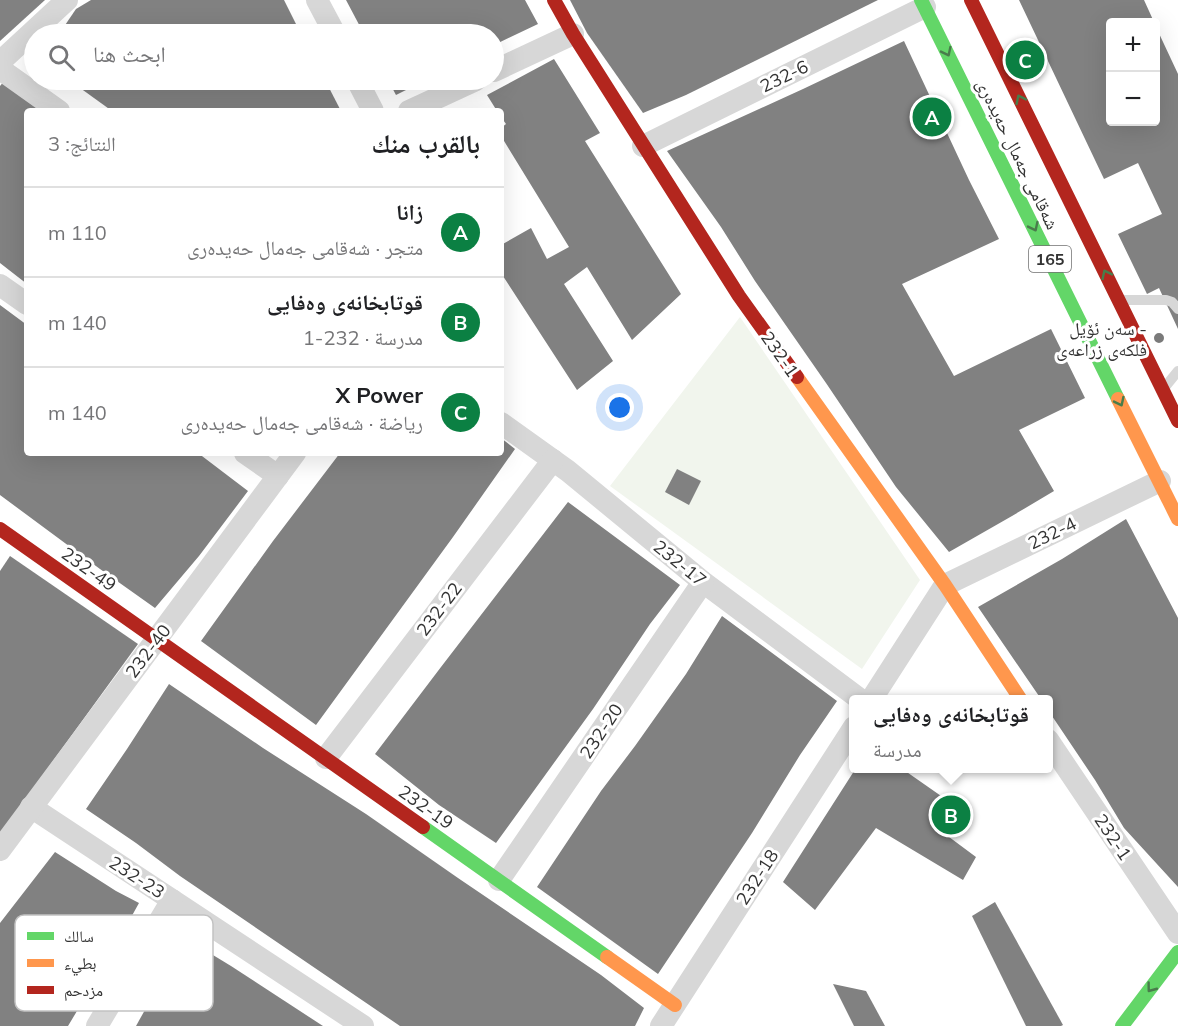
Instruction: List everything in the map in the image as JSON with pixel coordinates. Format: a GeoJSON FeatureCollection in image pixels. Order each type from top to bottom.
{"type":"FeatureCollection","features":[{"type":"Feature","properties":{"kind":"street"},"geometry":{"type":"LineString","coordinates":[[41,24],[67,0]]}},
{"type":"Feature","properties":{"kind":"street"},"geometry":{"type":"LineString","coordinates":[[317,0],[329,24]]}},
{"type":"Feature","properties":{"kind":"street","name":"232-1"},"geometry":{"type":"LineString","coordinates":[[554,0],[573,34],[739,296],[945,585],[1018,695]]}},
{"type":"Feature","properties":{"kind":"street","name":"شەقامی جەمال حەیدەری"},"geometry":{"type":"LineString","coordinates":[[971,0],[1178,421]]}},
{"type":"Feature","properties":{"kind":"street","name":"شەقامی جەمال حەیدەری"},"geometry":{"type":"LineString","coordinates":[[923,4],[1178,519]]}},
{"type":"Feature","properties":{"kind":"street","name":"232-6"},"geometry":{"type":"LineString","coordinates":[[644,146],[923,4]]}},
{"type":"Feature","properties":{"kind":"street"},"geometry":{"type":"LineString","coordinates":[[504,66],[573,34]]}},
{"type":"Feature","properties":{"kind":"street"},"geometry":{"type":"LineString","coordinates":[[0,62],[24,40]]}},
{"type":"Feature","properties":{"kind":"street"},"geometry":{"type":"LineString","coordinates":[[0,69],[24,86]]}},
{"type":"Feature","properties":{"kind":"street"},"geometry":{"type":"LineString","coordinates":[[30,90],[55,108]]}},
{"type":"Feature","properties":{"kind":"street"},"geometry":{"type":"LineString","coordinates":[[362,90],[371,108]]}},
{"type":"Feature","properties":{"kind":"street"},"geometry":{"type":"LineString","coordinates":[[415,108],[454,90]]}},
{"type":"Feature","properties":{"kind":"street"},"geometry":{"type":"LineString","coordinates":[[0,285],[24,302]]}},
{"type":"Feature","properties":{"kind":"street","name":"232-17"},"geometry":{"type":"LineString","coordinates":[[504,425],[568,471],[703,582],[856,695]]}},
{"type":"Feature","properties":{"kind":"street"},"geometry":{"type":"LineString","coordinates":[[249,456],[278,476]]}},
{"type":"Feature","properties":{"kind":"street","name":"232-40"},"geometry":{"type":"LineString","coordinates":[[0,850],[293,456]]}},
{"type":"Feature","properties":{"kind":"street","name":"232-22"},"geometry":{"type":"LineString","coordinates":[[326,758],[553,460]]}},
{"type":"Feature","properties":{"kind":"street","name":"232-4"},"geometry":{"type":"LineString","coordinates":[[945,585],[1160,481]]}},
{"type":"Feature","properties":{"kind":"street","name":"232-49"},"geometry":{"type":"LineString","coordinates":[[0,529],[157,639]]}},
{"type":"Feature","properties":{"kind":"street","name":"232-20"},"geometry":{"type":"LineString","coordinates":[[498,880],[703,582]]}},
{"type":"Feature","properties":{"kind":"street"},"geometry":{"type":"LineString","coordinates":[[874,695],[945,585]]}},
{"type":"Feature","properties":{"kind":"street","name":"232-19"},"geometry":{"type":"LineString","coordinates":[[157,639],[498,880],[670,1019]]}},
{"type":"Feature","properties":{"kind":"street","name":"232-18"},"geometry":{"type":"LineString","coordinates":[[670,1019],[849,735]]}},
{"type":"Feature","properties":{"kind":"street","name":"232-1"},"geometry":{"type":"LineString","coordinates":[[1053,747],[1178,933]]}},
{"type":"Feature","properties":{"kind":"street","name":"232-23"},"geometry":{"type":"LineString","coordinates":[[32,807],[195,915]]}},
{"type":"Feature","properties":{"kind":"street"},"geometry":{"type":"LineString","coordinates":[[163,915],[172,900]]}},
{"type":"Feature","properties":{"kind":"street","name":"232-23"},"geometry":{"type":"LineString","coordinates":[[213,927],[363,1026]]}},
{"type":"Feature","properties":{"kind":"street"},"geometry":{"type":"LineString","coordinates":[[1122,1026],[1178,952]]}},
{"type":"Feature","properties":{"kind":"street"},"geometry":{"type":"LineString","coordinates":[[97,1026],[106,1011]]}},
{"type":"Feature","properties":{"kind":"lane"},"geometry":{"type":"LineString","coordinates":[[1118,300],[1166,300],[1178,309]]}},
{"type":"Feature","properties":{"kind":"lane"},"geometry":{"type":"LineString","coordinates":[[1163,389],[1178,371]]}},
{"type":"Feature","properties":{"kind":"shaded area"},"geometry":{"type":"Polygon","coordinates":[[[740,317],[920,580],[862,669],[610,486],[740,317]]]}},
{"type":"Feature","properties":{"kind":"building"},"geometry":{"type":"Polygon","coordinates":[[[0,0],[45,0],[0,41],[0,0]]]}},
{"type":"Feature","properties":{"kind":"building"},"geometry":{"type":"Polygon","coordinates":[[[91,0],[284,0],[296,24],[66,24],[76,9],[91,0]]]}},
{"type":"Feature","properties":{"kind":"building"},"geometry":{"type":"Polygon","coordinates":[[[346,0],[525,0],[538,24],[504,40],[504,24],[359,24],[346,0]]]}},
{"type":"Feature","properties":{"kind":"building"},"geometry":{"type":"Polygon","coordinates":[[[570,0],[878,0],[686,95],[643,113],[587,33],[570,0]]]}},
{"type":"Feature","properties":{"kind":"building"},"geometry":{"type":"Polygon","coordinates":[[[1019,0],[1144,0],[1152,18],[1106,18],[1106,126],[1160,126],[1160,36],[1178,74],[1178,329],[1159,288],[1147,294],[1118,234],[1162,214],[1138,163],[1104,179],[1019,0]]]}},
{"type":"Feature","properties":{"kind":"building"},"geometry":{"type":"Polygon","coordinates":[[[904,41],[999,239],[902,284],[954,376],[1051,329],[1085,398],[1019,430],[1054,491],[949,552],[896,487],[755,281],[721,227],[667,151],[904,41]]]}},
{"type":"Feature","properties":{"kind":"building"},"geometry":{"type":"Polygon","coordinates":[[[554,59],[600,133],[585,141],[681,294],[632,340],[587,267],[564,284],[613,361],[577,390],[504,278],[504,243],[531,228],[547,259],[569,247],[504,141],[506,124],[504,108],[495,108],[487,95],[496,90],[504,90],[504,86],[554,59]]]}},
{"type":"Feature","properties":{"kind":"building"},"geometry":{"type":"Polygon","coordinates":[[[5,80],[38,108],[24,108],[24,282],[0,263],[0,86],[5,80]]]}},
{"type":"Feature","properties":{"kind":"building"},"geometry":{"type":"Polygon","coordinates":[[[83,90],[330,90],[339,108],[108,108],[83,90]]]}},
{"type":"Feature","properties":{"kind":"building"},"geometry":{"type":"Polygon","coordinates":[[[393,90],[406,90],[396,95],[393,90]]]}},
{"type":"Feature","properties":{"kind":"building"},"geometry":{"type":"Polygon","coordinates":[[[0,305],[24,323],[24,456],[202,456],[248,491],[199,556],[155,608],[0,495],[0,305]]]}},
{"type":"Feature","properties":{"kind":"building"},"geometry":{"type":"Polygon","coordinates":[[[504,440],[515,449],[316,725],[201,641],[338,456],[504,456],[504,440]]]}},
{"type":"Feature","properties":{"kind":"building"},"geometry":{"type":"Polygon","coordinates":[[[677,469],[701,481],[689,505],[665,492],[677,469]]]}},
{"type":"Feature","properties":{"kind":"building"},"geometry":{"type":"Polygon","coordinates":[[[568,502],[680,585],[496,843],[439,805],[375,754],[568,502]]]}},
{"type":"Feature","properties":{"kind":"building"},"geometry":{"type":"Polygon","coordinates":[[[1126,519],[1178,618],[1178,887],[1124,828],[1053,717],[1053,695],[1038,695],[978,607],[1126,519]]]}},
{"type":"Feature","properties":{"kind":"building"},"geometry":{"type":"Polygon","coordinates":[[[10,556],[138,644],[0,834],[0,571],[10,556]]]}},
{"type":"Feature","properties":{"kind":"building"},"geometry":{"type":"Polygon","coordinates":[[[722,616],[837,701],[658,974],[537,887],[601,791],[686,674],[722,616]]]}},
{"type":"Feature","properties":{"kind":"building"},"geometry":{"type":"Polygon","coordinates":[[[169,684],[366,814],[601,975],[644,1008],[635,1026],[400,1026],[86,809],[169,684]]]}},
{"type":"Feature","properties":{"kind":"building"},"geometry":{"type":"Polygon","coordinates":[[[853,773],[908,773],[954,805],[941,831],[976,857],[963,880],[876,828],[815,910],[783,882],[853,773]]]}},
{"type":"Feature","properties":{"kind":"building"},"geometry":{"type":"Polygon","coordinates":[[[55,852],[139,903],[132,915],[15,915],[15,1011],[77,1011],[68,1026],[0,1026],[0,923],[55,852]]]}},
{"type":"Feature","properties":{"kind":"building"},"geometry":{"type":"Polygon","coordinates":[[[995,902],[1063,1025],[1026,1026],[972,916],[995,902]]]}},
{"type":"Feature","properties":{"kind":"building"},"geometry":{"type":"Polygon","coordinates":[[[213,955],[323,1026],[136,1026],[144,1011],[213,1011],[213,955]]]}},
{"type":"Feature","properties":{"kind":"building"},"geometry":{"type":"Polygon","coordinates":[[[833,984],[866,991],[885,1026],[854,1026],[833,984]]]}},
{"type":"Feature","properties":{"kind":"traffic: fast"},"geometry":{"type":"LineString","coordinates":[[921,0],[1118,399]]}},
{"type":"Feature","properties":{"kind":"traffic: fast"},"geometry":{"type":"LineString","coordinates":[[423,827],[607,957]]}},
{"type":"Feature","properties":{"kind":"traffic: fast"},"geometry":{"type":"LineString","coordinates":[[1122,1026],[1178,952]]}},
{"type":"Feature","properties":{"kind":"traffic: slow"},"geometry":{"type":"LineString","coordinates":[[797,377],[945,585],[1018,695]]}},
{"type":"Feature","properties":{"kind":"traffic: slow"},"geometry":{"type":"LineString","coordinates":[[1118,399],[1178,519]]}},
{"type":"Feature","properties":{"kind":"traffic: slow"},"geometry":{"type":"LineString","coordinates":[[607,957],[675,1005]]}},
{"type":"Feature","properties":{"kind":"traffic: jam"},"geometry":{"type":"LineString","coordinates":[[554,0],[573,34],[739,296],[797,377]]}},
{"type":"Feature","properties":{"kind":"traffic: jam"},"geometry":{"type":"LineString","coordinates":[[971,0],[1178,421]]}},
{"type":"Feature","properties":{"kind":"traffic: jam"},"geometry":{"type":"LineString","coordinates":[[0,529],[423,827]]}},
{"type":"Feature","properties":{"kind":"place","name":"X Power"},"geometry":{"type":"Point","coordinates":[1025,60]}},
{"type":"Feature","properties":{"kind":"place","name":"زانا"},"geometry":{"type":"Point","coordinates":[932,117]}},
{"type":"Feature","properties":{"kind":"place","name":"سەن ئۆیل - فلکەی زرا‌عەی"},"geometry":{"type":"Point","coordinates":[1159,338]}},
{"type":"Feature","properties":{"kind":"place","name":"قوتابخانەی وەفایی"},"geometry":{"type":"Point","coordinates":[951,815]}}]}
